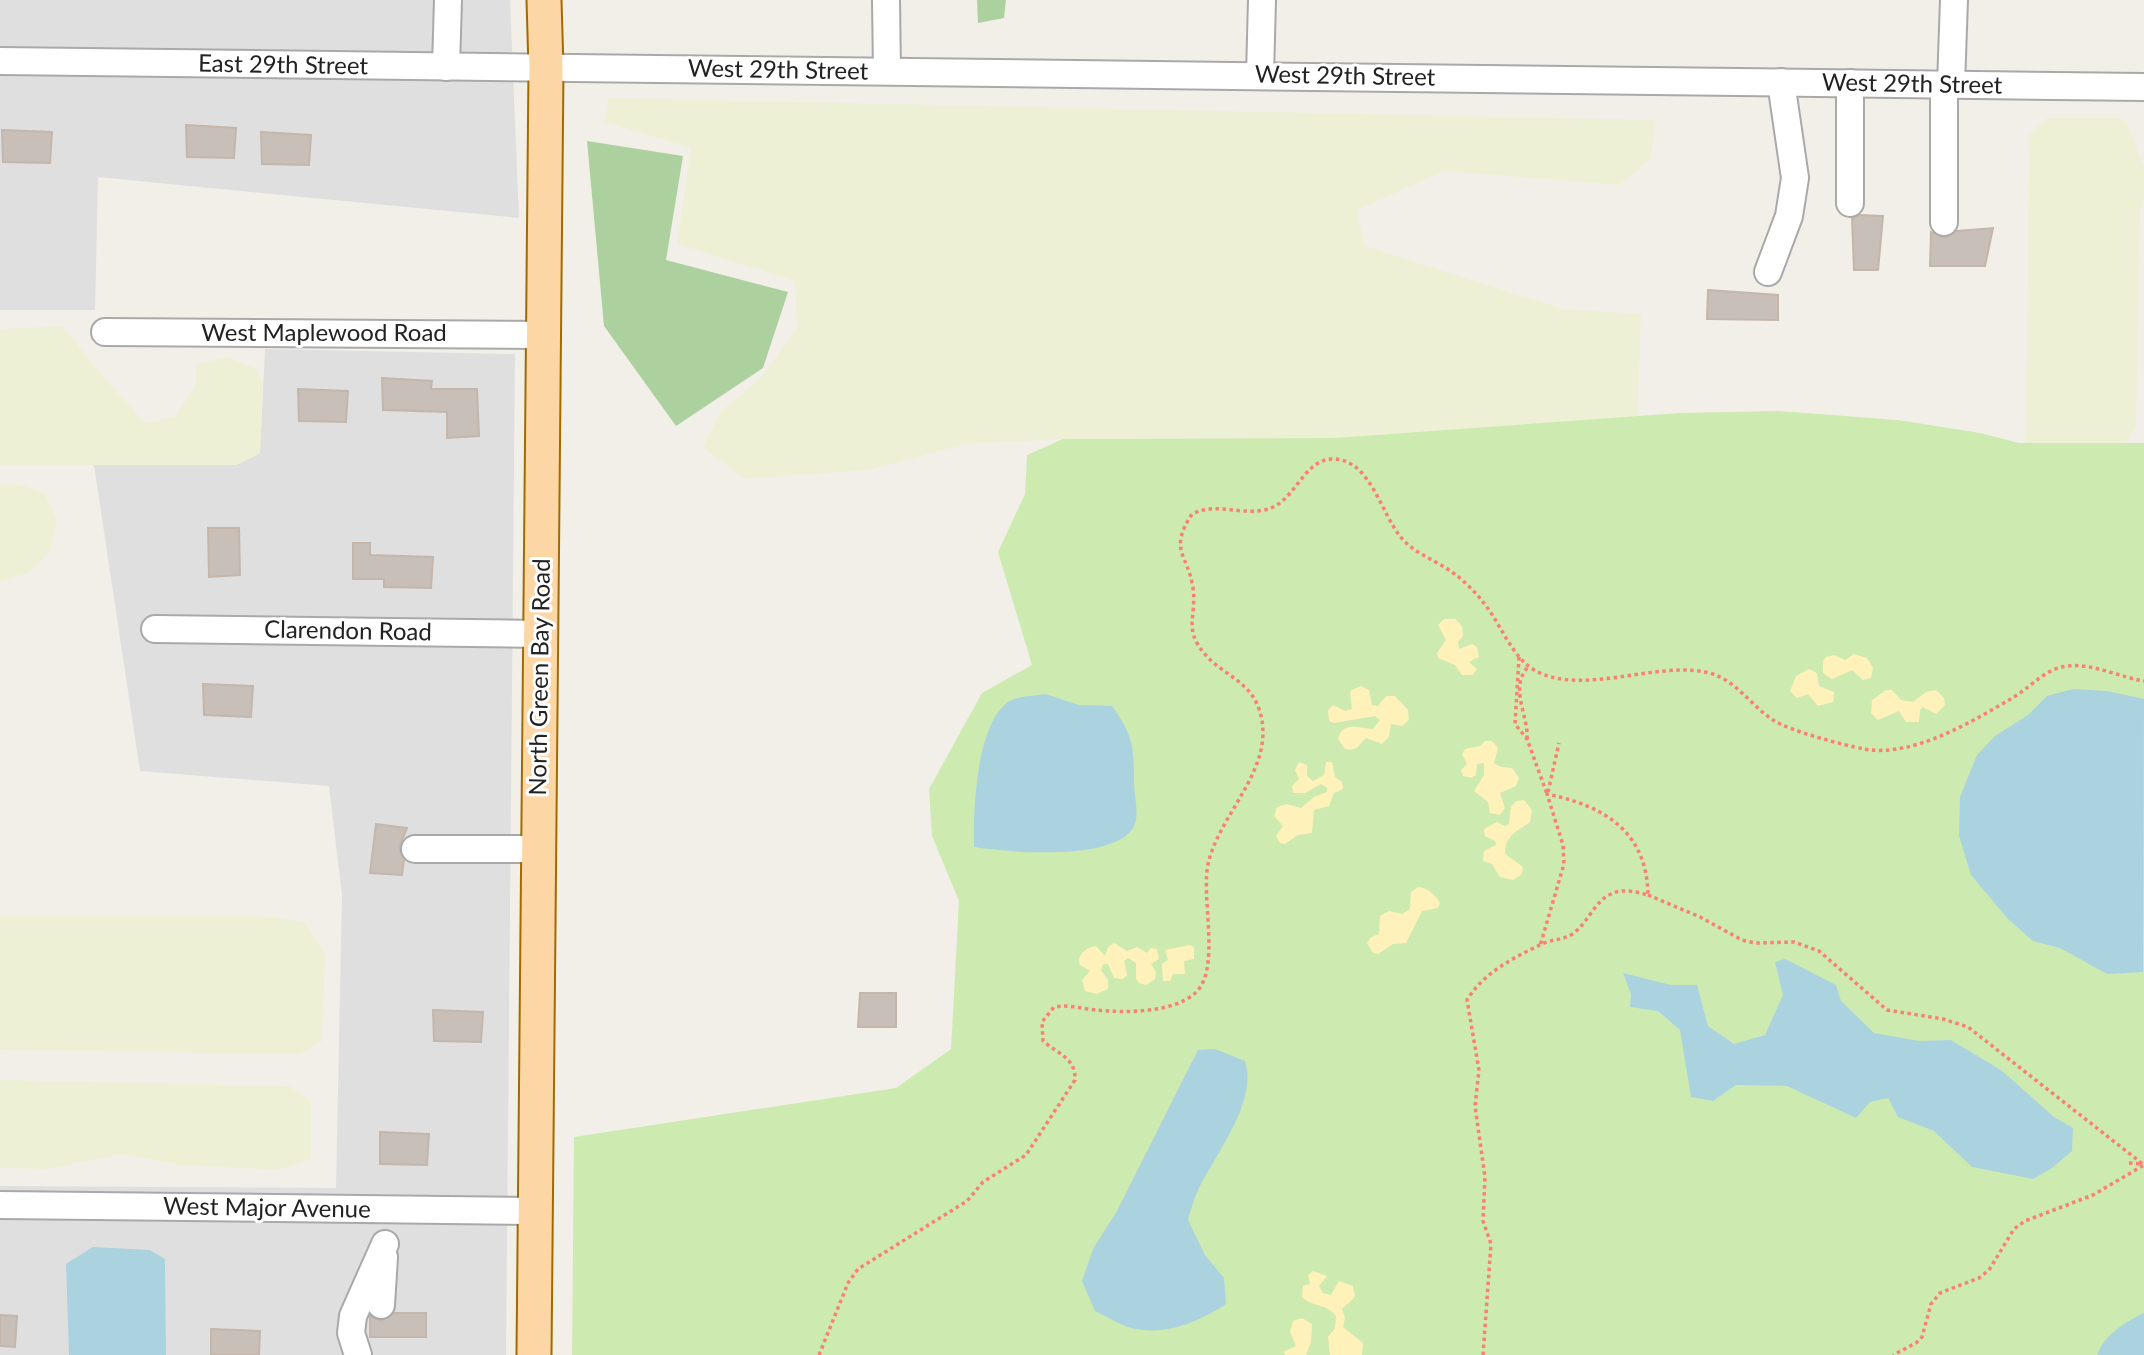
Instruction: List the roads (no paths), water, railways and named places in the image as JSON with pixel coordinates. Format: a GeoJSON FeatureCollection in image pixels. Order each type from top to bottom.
{"type":"FeatureCollection","features":[{"type":"Feature","properties":{"kind":"main road","name":"North Green Bay Road"},"geometry":{"type":"LineString","coordinates":[[534,1355],[546,68],[544,0]]}},
{"type":"Feature","properties":{"kind":"street"},"geometry":{"type":"LineString","coordinates":[[446,67],[448,0]]}},
{"type":"Feature","properties":{"kind":"street"},"geometry":{"type":"LineString","coordinates":[[886,0],[887,71]]}},
{"type":"Feature","properties":{"kind":"street"},"geometry":{"type":"LineString","coordinates":[[1260,75],[1262,0]]}},
{"type":"Feature","properties":{"kind":"street"},"geometry":{"type":"LineString","coordinates":[[1944,222],[1947,85],[1954,0]]}},
{"type":"Feature","properties":{"kind":"street","name":"East 29th Street"},"geometry":{"type":"LineString","coordinates":[[9,62],[546,68]]}},
{"type":"Feature","properties":{"kind":"street","name":"West 29th Street"},"geometry":{"type":"LineString","coordinates":[[546,68],[2144,87]]}},
{"type":"Feature","properties":{"kind":"street"},"geometry":{"type":"LineString","coordinates":[[1769,272],[1789,216],[1795,178],[1780,82]]}},
{"type":"Feature","properties":{"kind":"street"},"geometry":{"type":"LineString","coordinates":[[1850,83],[1850,202]]}},
{"type":"Feature","properties":{"kind":"street","name":"West Maplewood Road"},"geometry":{"type":"LineString","coordinates":[[105,332],[542,335]]}},
{"type":"Feature","properties":{"kind":"street","name":"Clarendon Road"},"geometry":{"type":"LineString","coordinates":[[155,629],[541,634]]}},
{"type":"Feature","properties":{"kind":"street"},"geometry":{"type":"LineString","coordinates":[[415,849],[537,849]]}},
{"type":"Feature","properties":{"kind":"street","name":"West Major Avenue"},"geometry":{"type":"LineString","coordinates":[[0,1205],[535,1211]]}},
{"type":"Feature","properties":{"kind":"street"},"geometry":{"type":"LineString","coordinates":[[381,1305],[387,1209]]}},
{"type":"Feature","properties":{"kind":"street"},"geometry":{"type":"LineString","coordinates":[[358,1355],[351,1333],[353,1315],[385,1244]]}},
{"type":"Feature","properties":{"kind":"water"},"geometry":{"type":"Polygon","coordinates":[[[2073,689],[2107,691],[2144,699],[2143,972],[2107,974],[2060,948],[2033,941],[2008,919],[1971,875],[1959,836],[1960,797],[1977,755],[1995,736],[2028,715],[2047,696],[2073,689]]]}},
{"type":"Feature","properties":{"kind":"water"},"geometry":{"type":"Polygon","coordinates":[[[1045,694],[1079,705],[1112,706],[1131,742],[1136,820],[1128,834],[1112,843],[1089,849],[1037,852],[974,847],[976,791],[989,729],[997,713],[1011,700],[1045,694]]]}},
{"type":"Feature","properties":{"kind":"water"},"geometry":{"type":"Polygon","coordinates":[[[1785,959],[1836,985],[1841,1001],[1874,1033],[1919,1041],[1951,1040],[2001,1070],[2054,1117],[2073,1128],[2072,1151],[2052,1168],[2033,1179],[1972,1167],[1934,1131],[1898,1117],[1888,1098],[1870,1102],[1856,1118],[1787,1086],[1736,1085],[1713,1101],[1691,1097],[1680,1030],[1658,1011],[1630,1007],[1631,994],[1623,973],[1671,985],[1697,985],[1708,1026],[1734,1044],[1765,1035],[1783,995],[1775,962],[1785,959]]]}},
{"type":"Feature","properties":{"kind":"water"},"geometry":{"type":"Polygon","coordinates":[[[1215,1049],[1245,1061],[1246,1093],[1233,1127],[1197,1192],[1188,1220],[1205,1255],[1224,1278],[1226,1304],[1184,1325],[1160,1330],[1131,1328],[1095,1311],[1082,1281],[1093,1249],[1117,1211],[1198,1050],[1215,1049]]]}},
{"type":"Feature","properties":{"kind":"water"},"geometry":{"type":"Polygon","coordinates":[[[93,1247],[150,1250],[165,1259],[166,1355],[69,1355],[66,1264],[93,1247]]]}},
{"type":"Feature","properties":{"kind":"water"},"geometry":{"type":"Polygon","coordinates":[[[2144,1313],[2144,1355],[2097,1355],[2105,1341],[2116,1330],[2144,1313]]]}}]}
